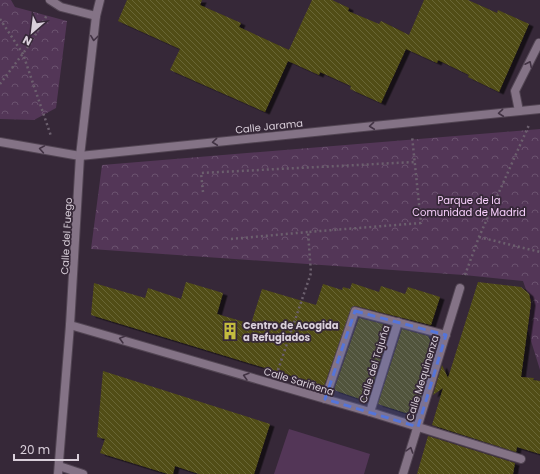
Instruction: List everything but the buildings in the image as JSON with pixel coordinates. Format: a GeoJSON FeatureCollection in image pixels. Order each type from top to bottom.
{"type":"FeatureCollection","features":[{"type":"Feature","properties":{"kind":"street","name":"Calle del Fuego"},"geometry":{"type":"LineString","coordinates":[[58,470],[70,325],[80,156],[96,16],[100,0]]}},
{"type":"Feature","properties":{"kind":"street"},"geometry":{"type":"LineString","coordinates":[[52,1],[61,7],[96,16]]}},
{"type":"Feature","properties":{"kind":"street"},"geometry":{"type":"LineString","coordinates":[[519,111],[515,91],[539,43]]}},
{"type":"Feature","properties":{"kind":"street","name":"Calle Jarama"},"geometry":{"type":"LineString","coordinates":[[0,142],[80,156],[538,109]]}},
{"type":"Feature","properties":{"kind":"street","name":"Calle Mequinenza"},"geometry":{"type":"LineString","coordinates":[[403,474],[460,288]]}},
{"type":"Feature","properties":{"kind":"street"},"geometry":{"type":"LineString","coordinates":[[325,399],[355,311],[446,335]]}},
{"type":"Feature","properties":{"kind":"street","name":"Calle del Tajuña"},"geometry":{"type":"LineString","coordinates":[[370,412],[398,322]]}},
{"type":"Feature","properties":{"kind":"street","name":"Calle Sariñena"},"geometry":{"type":"LineString","coordinates":[[70,325],[370,412],[521,459]]}},
{"type":"Feature","properties":{"kind":"street"},"geometry":{"type":"LineString","coordinates":[[58,470],[83,474]]}},
{"type":"Feature","properties":{"kind":"path"},"geometry":{"type":"LineString","coordinates":[[0,84],[30,44],[52,1]]}},
{"type":"Feature","properties":{"kind":"path"},"geometry":{"type":"LineString","coordinates":[[0,20],[22,54],[56,152]]}},
{"type":"Feature","properties":{"kind":"path"},"geometry":{"type":"LineString","coordinates":[[460,288],[479,237],[538,109]]}},
{"type":"Feature","properties":{"kind":"path"},"geometry":{"type":"LineString","coordinates":[[231,239],[421,223],[411,122]]}},
{"type":"Feature","properties":{"kind":"path"},"geometry":{"type":"LineString","coordinates":[[203,192],[201,173],[415,162]]}},
{"type":"Feature","properties":{"kind":"path"},"geometry":{"type":"LineString","coordinates":[[274,384],[311,273],[308,232]]}},
{"type":"Feature","properties":{"kind":"path"},"geometry":{"type":"LineString","coordinates":[[479,237],[540,252]]}},
{"type":"Feature","properties":{"kind":"highlighted area"},"geometry":{"type":"Polygon","coordinates":[[[355,311],[446,335],[418,427],[325,399],[355,311]]]}},
{"type":"Feature","properties":{"kind":"green space"},"geometry":{"type":"Polygon","coordinates":[[[0,0],[11,0],[15,7],[67,21],[56,108],[34,120],[0,119],[0,0]]]}},
{"type":"Feature","properties":{"kind":"green space","name":"Parque de la Comunidad de Madrid"},"geometry":{"type":"Polygon","coordinates":[[[540,129],[540,370],[528,331],[530,301],[523,281],[464,275],[91,249],[102,165],[540,129]]]}},
{"type":"Feature","properties":{"kind":"green space"},"geometry":{"type":"Polygon","coordinates":[[[289,429],[370,454],[364,474],[274,474],[289,429]]]}},
{"type":"Feature","properties":{"kind":"place","name":"Centro de Acogida a Refugiados"},"geometry":{"type":"Point","coordinates":[230,331]}}]}
